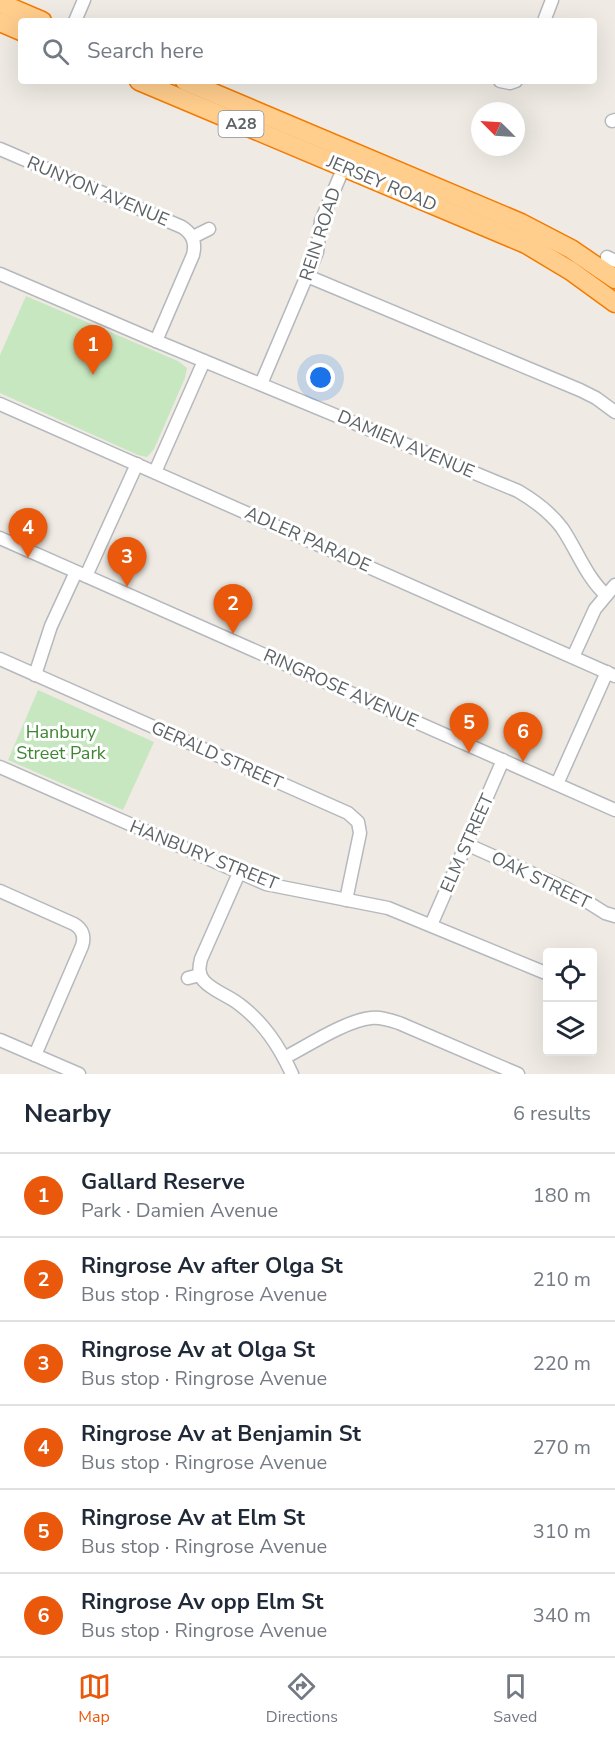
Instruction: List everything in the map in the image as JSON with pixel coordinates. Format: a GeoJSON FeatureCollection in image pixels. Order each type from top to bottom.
{"type":"FeatureCollection","features":[{"type":"Feature","properties":{"kind":"highway"},"geometry":{"type":"LineString","coordinates":[[0,3],[35,18]]}},
{"type":"Feature","properties":{"kind":"highway"},"geometry":{"type":"LineString","coordinates":[[0,22],[18,30]]}},
{"type":"Feature","properties":{"kind":"highway","name":"JERSEY ROAD"},"geometry":{"type":"LineString","coordinates":[[147,84],[548,236],[615,279]]}},
{"type":"Feature","properties":{"kind":"highway","name":"JERSEY ROAD"},"geometry":{"type":"LineString","coordinates":[[191,84],[536,249],[578,275],[615,303]]}},
{"type":"Feature","properties":{"kind":"street"},"geometry":{"type":"LineString","coordinates":[[76,18],[84,0]]}},
{"type":"Feature","properties":{"kind":"street"},"geometry":{"type":"LineString","coordinates":[[545,18],[552,0]]}},
{"type":"Feature","properties":{"kind":"street","name":"RUNYON AVENUE"},"geometry":{"type":"LineString","coordinates":[[0,149],[182,227],[193,237]]}},
{"type":"Feature","properties":{"kind":"street","name":"REIN ROAD"},"geometry":{"type":"LineString","coordinates":[[261,384],[319,245],[321,221],[347,159]]}},
{"type":"Feature","properties":{"kind":"street"},"geometry":{"type":"LineString","coordinates":[[156,341],[193,255],[193,237],[209,229]]}},
{"type":"Feature","properties":{"kind":"street","name":"DAMIEN AVENUE"},"geometry":{"type":"LineString","coordinates":[[0,274],[526,496],[542,506],[554,518],[596,585],[606,595]]}},
{"type":"Feature","properties":{"kind":"street"},"geometry":{"type":"LineString","coordinates":[[307,276],[580,390],[615,412]]}},
{"type":"Feature","properties":{"kind":"street"},"geometry":{"type":"LineString","coordinates":[[155,472],[204,361]]}},
{"type":"Feature","properties":{"kind":"street","name":"ADLER PARADE"},"geometry":{"type":"LineString","coordinates":[[0,404],[611,674]]}},
{"type":"Feature","properties":{"kind":"street"},"geometry":{"type":"LineString","coordinates":[[35,675],[53,622],[81,574],[137,464]]}},
{"type":"Feature","properties":{"kind":"street","name":"RINGROSE AVENUE"},"geometry":{"type":"LineString","coordinates":[[0,538],[615,810]]}},
{"type":"Feature","properties":{"kind":"street"},"geometry":{"type":"LineString","coordinates":[[573,657],[593,613],[615,585]]}},
{"type":"Feature","properties":{"kind":"street","name":"GERALD STREET"},"geometry":{"type":"LineString","coordinates":[[0,660],[348,813],[358,822],[360,833],[346,900]]}},
{"type":"Feature","properties":{"kind":"street"},"geometry":{"type":"LineString","coordinates":[[557,784],[611,674]]}},
{"type":"Feature","properties":{"kind":"street","name":"ELM STREET"},"geometry":{"type":"LineString","coordinates":[[431,926],[503,760]]}},
{"type":"Feature","properties":{"kind":"street","name":"HANBURY STREET"},"geometry":{"type":"LineString","coordinates":[[0,767],[239,873],[276,887],[388,908],[543,972]]}},
{"type":"Feature","properties":{"kind":"street","name":"OAK STREET"},"geometry":{"type":"LineString","coordinates":[[466,844],[567,889],[605,913],[615,916]]}},
{"type":"Feature","properties":{"kind":"street"},"geometry":{"type":"LineString","coordinates":[[239,873],[194,976],[231,998],[251,1014],[275,1041],[292,1074]]}},
{"type":"Feature","properties":{"kind":"street"},"geometry":{"type":"LineString","coordinates":[[0,891],[87,931],[35,1055]]}},
{"type":"Feature","properties":{"kind":"street"},"geometry":{"type":"LineString","coordinates":[[284,1058],[351,1023],[368,1018],[378,1018],[399,1023],[518,1074]]}},
{"type":"Feature","properties":{"kind":"street"},"geometry":{"type":"LineString","coordinates":[[0,1040],[79,1074]]}},
{"type":"Feature","properties":{"kind":"green space"},"geometry":{"type":"Polygon","coordinates":[[[26,296],[178,361],[187,368],[185,378],[154,449],[147,457],[0,393],[0,355],[26,296]]]}},
{"type":"Feature","properties":{"kind":"green space","name":"Hanbury Street Park"},"geometry":{"type":"Polygon","coordinates":[[[38,690],[154,742],[123,810],[8,760],[38,690]]]}},
{"type":"Feature","properties":{"kind":"place","name":"Gallard Reserve"},"geometry":{"type":"Point","coordinates":[93,375]}},
{"type":"Feature","properties":{"kind":"place","name":"Ringrose Av at Benjamin St"},"geometry":{"type":"Point","coordinates":[28,558]}},
{"type":"Feature","properties":{"kind":"place","name":"Ringrose Av at Olga St"},"geometry":{"type":"Point","coordinates":[127,587]}},
{"type":"Feature","properties":{"kind":"place","name":"Ringrose Av after Olga St"},"geometry":{"type":"Point","coordinates":[233,634]}},
{"type":"Feature","properties":{"kind":"place","name":"Ringrose Av at Elm St"},"geometry":{"type":"Point","coordinates":[469,753]}},
{"type":"Feature","properties":{"kind":"place","name":"Ringrose Av opp Elm St"},"geometry":{"type":"Point","coordinates":[523,762]}}]}
